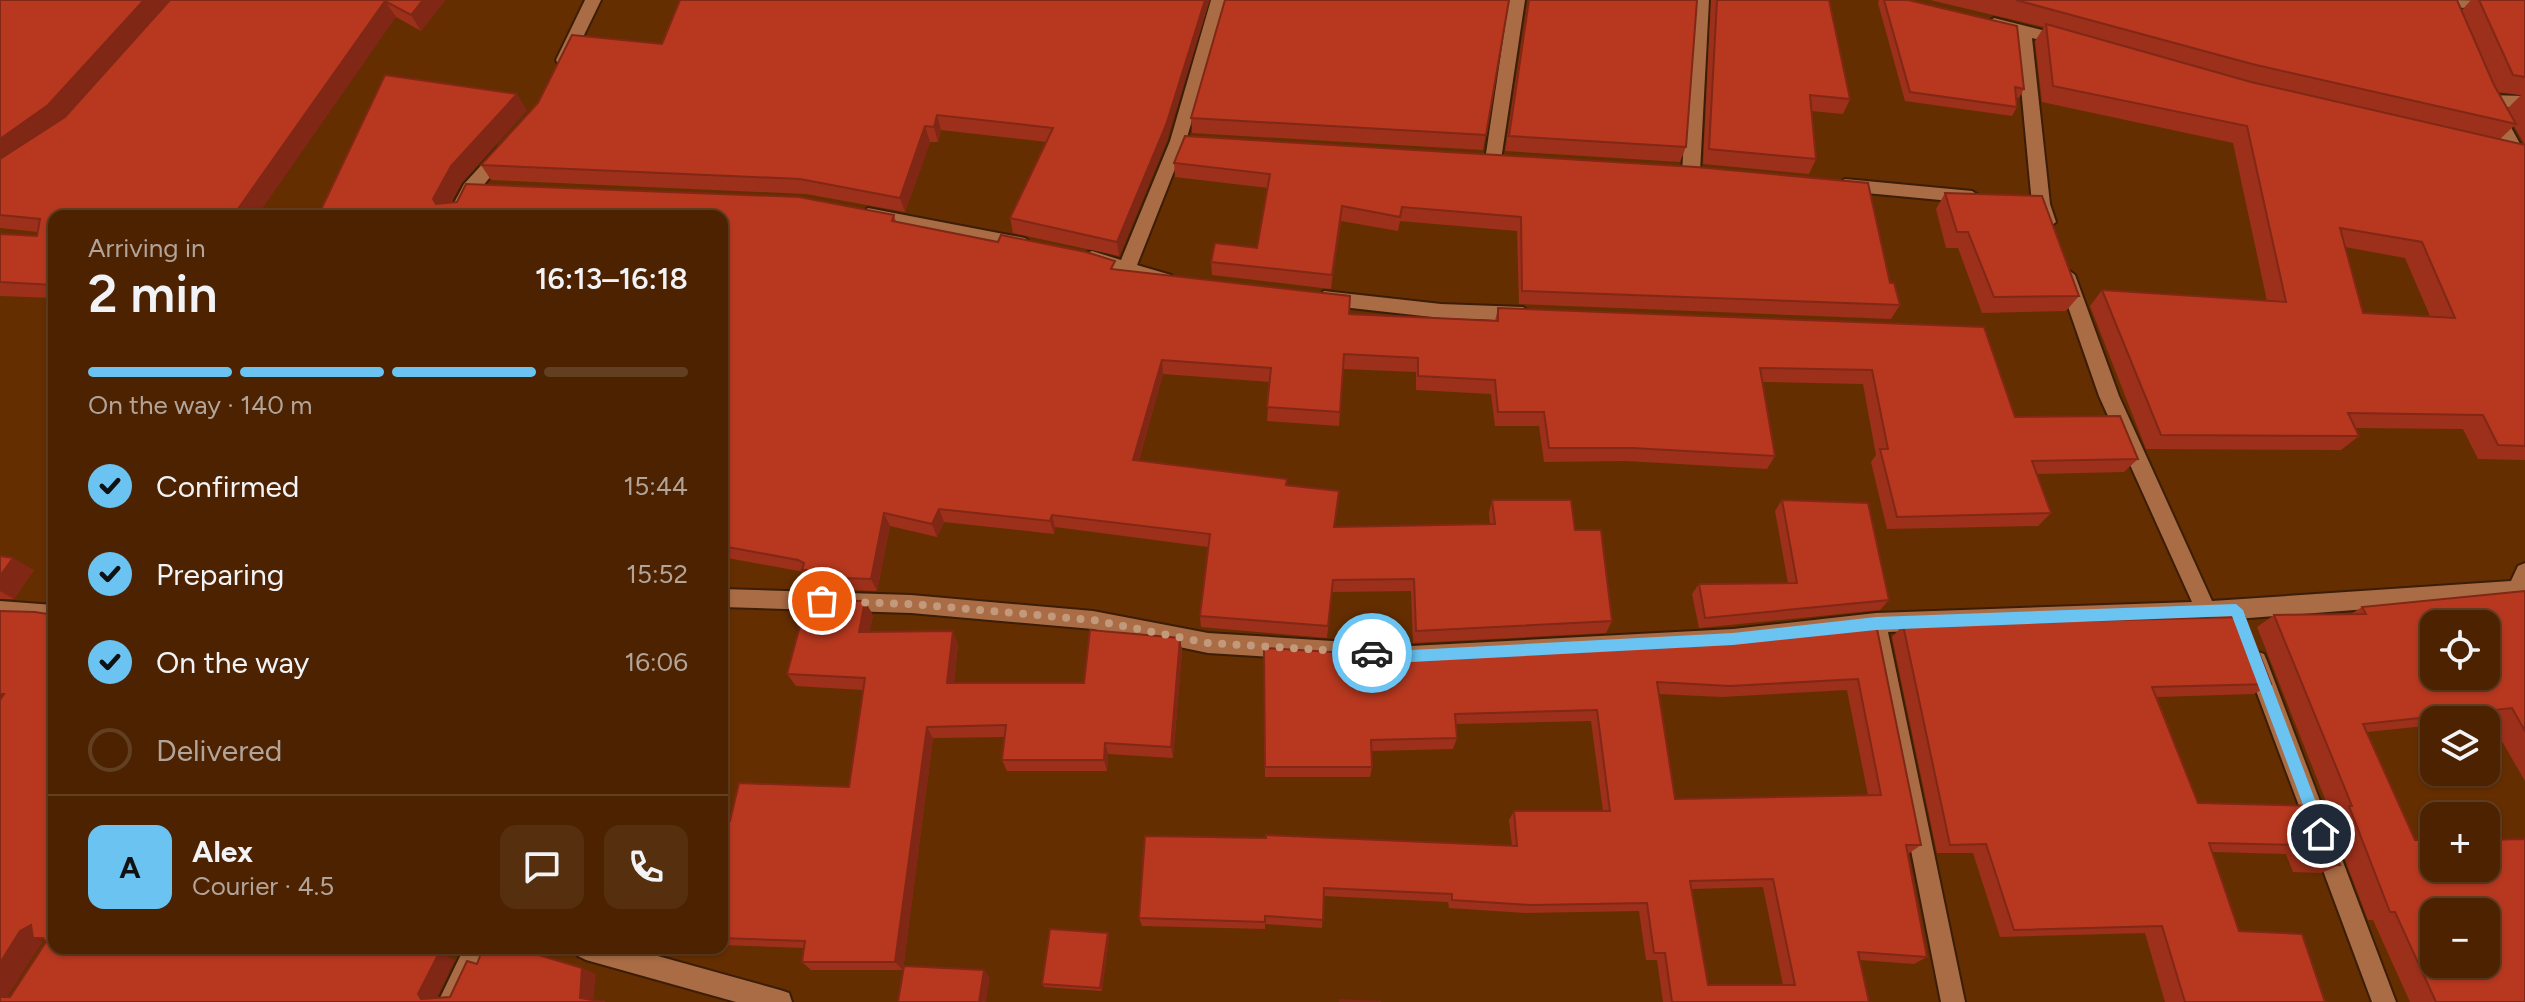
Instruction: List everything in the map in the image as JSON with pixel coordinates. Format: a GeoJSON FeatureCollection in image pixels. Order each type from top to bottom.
{"type":"FeatureCollection","features":[{"type":"Feature","properties":{"kind":"street"},"geometry":{"type":"LineString","coordinates":[[558,73],[593,0]]}},
{"type":"Feature","properties":{"kind":"street"},"geometry":{"type":"LineString","coordinates":[[1126,269],[1186,142],[1219,0]]}},
{"type":"Feature","properties":{"kind":"street"},"geometry":{"type":"LineString","coordinates":[[1492,160],[1517,0]]}},
{"type":"Feature","properties":{"kind":"street"},"geometry":{"type":"LineString","coordinates":[[1691,172],[1701,0]]}},
{"type":"Feature","properties":{"kind":"street"},"geometry":{"type":"LineString","coordinates":[[2448,6],[2525,6]]}},
{"type":"Feature","properties":{"kind":"street"},"geometry":{"type":"LineString","coordinates":[[1980,19],[2085,47]]}},
{"type":"Feature","properties":{"kind":"street"},"geometry":{"type":"LineString","coordinates":[[2023,29],[2034,203],[2051,233]]}},
{"type":"Feature","properties":{"kind":"street"},"geometry":{"type":"LineString","coordinates":[[2521,161],[2485,94],[2525,102]]}},
{"type":"Feature","properties":{"kind":"street"},"geometry":{"type":"LineString","coordinates":[[459,210],[470,189],[519,134]]}},
{"type":"Feature","properties":{"kind":"street"},"geometry":{"type":"LineString","coordinates":[[2487,147],[2521,161]]}},
{"type":"Feature","properties":{"kind":"street"},"geometry":{"type":"LineString","coordinates":[[1834,184],[1984,198]]}},
{"type":"Feature","properties":{"kind":"street"},"geometry":{"type":"LineString","coordinates":[[470,189],[500,190]]}},
{"type":"Feature","properties":{"kind":"street"},"geometry":{"type":"LineString","coordinates":[[853,212],[1041,248]]}},
{"type":"Feature","properties":{"kind":"street"},"geometry":{"type":"LineString","coordinates":[[1073,254],[1180,282]]}},
{"type":"Feature","properties":{"kind":"street"},"geometry":{"type":"LineString","coordinates":[[2062,263],[2109,396],[2206,611]]}},
{"type":"Feature","properties":{"kind":"street"},"geometry":{"type":"LineString","coordinates":[[1303,296],[1441,311],[1535,315]]}},
{"type":"Feature","properties":{"kind":"street"},"geometry":{"type":"LineString","coordinates":[[728,598],[926,605],[1093,620],[1208,643],[1411,656],[1733,639],[1876,623],[2236,610],[2518,590],[2525,572]]}},
{"type":"Feature","properties":{"kind":"street"},"geometry":{"type":"LineString","coordinates":[[0,610],[48,614]]}},
{"type":"Feature","properties":{"kind":"street"},"geometry":{"type":"LineString","coordinates":[[2236,610],[2384,1002]]}},
{"type":"Feature","properties":{"kind":"street"},"geometry":{"type":"LineString","coordinates":[[1876,623],[1953,1002]]}},
{"type":"Feature","properties":{"kind":"street"},"geometry":{"type":"LineString","coordinates":[[450,1002],[474,954]]}},
{"type":"Feature","properties":{"kind":"street"},"geometry":{"type":"LineString","coordinates":[[608,954],[780,1002]]}},
{"type":"Feature","properties":{"kind":"building"},"geometry":{"type":"Polygon","coordinates":[[[0,0],[144,0],[48,105],[0,139],[0,0]]]}},
{"type":"Feature","properties":{"kind":"building"},"geometry":{"type":"Polygon","coordinates":[[[170,0],[423,0],[411,15],[385,1],[237,210],[48,210],[48,285],[0,282],[0,234],[37,236],[40,219],[0,215],[0,159],[65,117],[170,0]]]}},
{"type":"Feature","properties":{"kind":"building"},"geometry":{"type":"Polygon","coordinates":[[[680,0],[1205,0],[1166,125],[1117,242],[1010,218],[1053,128],[937,115],[934,127],[925,126],[900,198],[800,179],[481,165],[538,103],[572,35],[662,44],[680,0]]]}},
{"type":"Feature","properties":{"kind":"building"},"geometry":{"type":"Polygon","coordinates":[[[1225,0],[1509,0],[1486,135],[1191,118],[1225,0]]]}},
{"type":"Feature","properties":{"kind":"building"},"geometry":{"type":"Polygon","coordinates":[[[1529,0],[1697,0],[1686,147],[1509,136],[1529,0]]]}},
{"type":"Feature","properties":{"kind":"building"},"geometry":{"type":"Polygon","coordinates":[[[1717,0],[1829,0],[1850,99],[1810,95],[1816,159],[1709,149],[1717,0]]]}},
{"type":"Feature","properties":{"kind":"building"},"geometry":{"type":"Polygon","coordinates":[[[1884,0],[1908,0],[2017,26],[2024,89],[2015,87],[2017,107],[1910,92],[1884,0]]]}},
{"type":"Feature","properties":{"kind":"building"},"geometry":{"type":"Polygon","coordinates":[[[2016,0],[2457,0],[2494,85],[2516,124],[2252,64],[2016,0]]]}},
{"type":"Feature","properties":{"kind":"building"},"geometry":{"type":"Polygon","coordinates":[[[2479,0],[2525,0],[2525,77],[2513,75],[2479,0]]]}},
{"type":"Feature","properties":{"kind":"building"},"geometry":{"type":"Polygon","coordinates":[[[2046,24],[2251,82],[2525,145],[2525,446],[2498,445],[2483,415],[2348,413],[2359,436],[2161,435],[2102,290],[2286,302],[2247,126],[2053,86],[2046,24]],[[2340,228],[2363,313],[2455,318],[2422,242],[2340,228]]]}},
{"type":"Feature","properties":{"kind":"building"},"geometry":{"type":"Polygon","coordinates":[[[385,75],[517,94],[451,166],[433,199],[436,204],[457,202],[466,184],[799,197],[894,215],[892,221],[998,242],[1001,235],[1086,252],[1115,261],[1111,269],[1350,296],[1349,314],[1498,321],[1498,308],[1984,327],[2015,417],[2120,416],[2138,459],[2032,461],[2051,513],[1897,517],[1880,449],[1888,449],[1872,370],[1760,368],[1775,456],[1632,448],[1549,448],[1544,412],[1498,412],[1495,380],[1418,376],[1418,358],[1344,354],[1340,412],[1267,407],[1271,368],[1162,360],[1133,460],[1287,479],[1286,485],[1339,491],[1334,527],[1495,524],[1492,500],[1571,500],[1575,530],[1601,530],[1612,621],[1416,631],[1414,579],[1333,580],[1328,626],[1200,616],[1210,534],[1052,515],[1050,521],[939,509],[932,524],[884,513],[871,579],[814,577],[816,570],[802,570],[804,563],[798,560],[728,547],[728,210],[321,210],[385,75]]]}},
{"type":"Feature","properties":{"kind":"building"},"geometry":{"type":"Polygon","coordinates":[[[1185,136],[1696,167],[1868,183],[1890,283],[1894,283],[1900,305],[1522,291],[1521,217],[1402,207],[1400,217],[1342,206],[1332,275],[1211,262],[1215,243],[1257,248],[1270,174],[1174,163],[1185,136]]]}},
{"type":"Feature","properties":{"kind":"building"},"geometry":{"type":"Polygon","coordinates":[[[1945,193],[2042,196],[2079,296],[1994,297],[1968,232],[1957,232],[1945,193]]]}},
{"type":"Feature","properties":{"kind":"building"},"geometry":{"type":"Polygon","coordinates":[[[1782,500],[1868,503],[1889,600],[1705,618],[1699,584],[1797,583],[1782,500]]]}},
{"type":"Feature","properties":{"kind":"building"},"geometry":{"type":"Polygon","coordinates":[[[0,556],[13,558],[0,576],[0,556]]]}},
{"type":"Feature","properties":{"kind":"building"},"geometry":{"type":"Polygon","coordinates":[[[2525,591],[2525,731],[2512,708],[2500,709],[2500,706],[2420,706],[2420,718],[2363,724],[2415,840],[2420,840],[2420,882],[2500,882],[2500,840],[2525,839],[2525,1002],[2436,1002],[2425,978],[2500,978],[2500,898],[2420,898],[2420,967],[2395,912],[2390,912],[2349,806],[2352,806],[2274,615],[2366,614],[2362,607],[2525,591]]]}},
{"type":"Feature","properties":{"kind":"building"},"geometry":{"type":"Polygon","coordinates":[[[807,600],[865,601],[859,632],[953,631],[947,683],[1084,683],[1090,630],[1180,638],[1171,747],[1105,743],[1104,760],[1002,760],[1006,725],[927,727],[895,962],[802,962],[805,941],[728,938],[728,821],[739,783],[849,787],[865,678],[787,674],[807,600]]]}},
{"type":"Feature","properties":{"kind":"building"},"geometry":{"type":"Polygon","coordinates":[[[0,611],[48,614],[48,954],[438,954],[418,994],[421,999],[450,997],[467,961],[477,964],[481,954],[535,954],[582,968],[580,998],[605,1002],[0,1002],[0,997],[10,997],[46,942],[43,938],[33,938],[31,925],[20,931],[0,963],[0,700],[4,694],[0,694],[0,611]]]}},
{"type":"Feature","properties":{"kind":"building"},"geometry":{"type":"Polygon","coordinates":[[[2245,617],[2271,684],[2152,687],[2198,803],[2318,806],[2340,865],[2312,864],[2305,845],[2209,843],[2239,931],[2302,934],[2325,1002],[2185,1002],[2162,926],[2014,930],[1986,844],[1950,845],[1903,625],[2245,617]]]}},
{"type":"Feature","properties":{"kind":"building"},"geometry":{"type":"Polygon","coordinates":[[[1876,624],[1921,845],[1906,845],[1927,957],[1858,952],[1869,1002],[1672,1002],[1665,953],[1654,953],[1647,903],[1531,905],[1452,900],[1452,894],[1324,888],[1323,920],[1265,916],[1265,922],[1139,918],[1145,836],[1266,838],[1266,835],[1517,846],[1514,811],[1610,811],[1597,710],[1455,714],[1457,738],[1371,740],[1372,767],[1265,767],[1264,648],[1414,657],[1741,640],[1876,624]],[[1858,679],[1730,686],[1657,682],[1675,799],[1881,795],[1858,679]],[[1773,879],[1690,881],[1708,985],[1795,985],[1773,879]]]}},
{"type":"Feature","properties":{"kind":"building"},"geometry":{"type":"Polygon","coordinates":[[[1050,929],[1108,933],[1100,988],[1042,984],[1050,929]]]}},
{"type":"Feature","properties":{"kind":"building"},"geometry":{"type":"Polygon","coordinates":[[[904,966],[984,970],[979,1002],[898,1002],[904,966]]]}},
{"type":"Feature","properties":{"kind":"building"},"geometry":{"type":"Polygon","coordinates":[[[1340,1000],[1381,1002],[1340,1002],[1340,1000]]]}},
{"type":"Feature","properties":{"kind":"way so far"},"geometry":{"type":"LineString","coordinates":[[822,601],[911,604],[1093,620],[1208,643],[1372,653]]}},
{"type":"Feature","properties":{"kind":"route"},"geometry":{"type":"LineString","coordinates":[[1372,653],[1411,656],[1733,639],[1876,623],[2236,610],[2321,834]]}}]}
